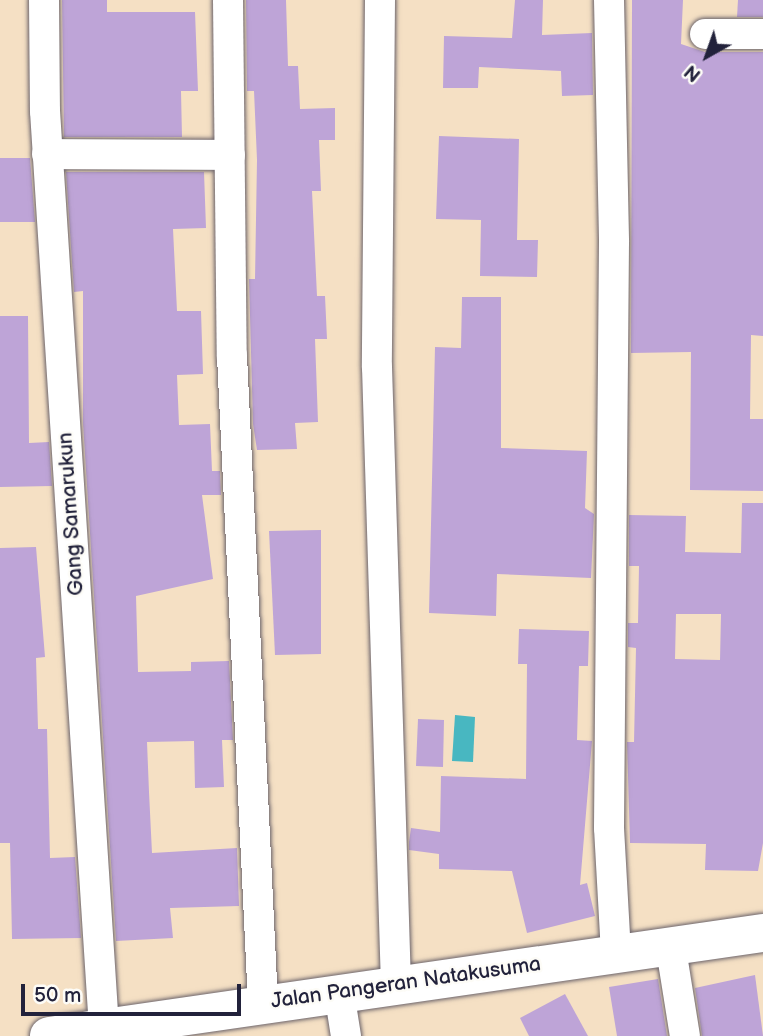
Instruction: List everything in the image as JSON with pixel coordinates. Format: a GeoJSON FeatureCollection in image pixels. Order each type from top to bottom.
{"type":"FeatureCollection","features":[{"type":"Feature","properties":{"kind":"street","name":"Gang Samarukun"},"geometry":{"type":"LineString","coordinates":[[44,0],[47,155],[104,1029]]}},
{"type":"Feature","properties":{"kind":"street"},"geometry":{"type":"LineString","coordinates":[[228,0],[232,356],[263,1003]]}},
{"type":"Feature","properties":{"kind":"street"},"geometry":{"type":"LineString","coordinates":[[380,0],[377,367],[396,985]]}},
{"type":"Feature","properties":{"kind":"street"},"geometry":{"type":"LineString","coordinates":[[609,0],[614,242],[609,828],[616,955]]}},
{"type":"Feature","properties":{"kind":"street"},"geometry":{"type":"LineString","coordinates":[[705,34],[763,34]]}},
{"type":"Feature","properties":{"kind":"street"},"geometry":{"type":"LineString","coordinates":[[47,155],[230,155]]}},
{"type":"Feature","properties":{"kind":"street","name":"Jalan Pangeran Natakusuma"},"geometry":{"type":"LineString","coordinates":[[48,1036],[339,992],[671,949],[763,933]]}},
{"type":"Feature","properties":{"kind":"street"},"geometry":{"type":"LineString","coordinates":[[671,949],[685,1036]]}},
{"type":"Feature","properties":{"kind":"street"},"geometry":{"type":"LineString","coordinates":[[339,992],[346,1036]]}},
{"type":"Feature","properties":{"kind":"water"},"geometry":{"type":"Polygon","coordinates":[[[455,715],[475,717],[473,762],[452,761],[455,715]]]}},
{"type":"Feature","properties":{"kind":"building"},"geometry":{"type":"Polygon","coordinates":[[[62,0],[107,0],[107,12],[195,12],[198,91],[181,91],[182,137],[64,137],[62,0]]]}},
{"type":"Feature","properties":{"kind":"building"},"geometry":{"type":"Polygon","coordinates":[[[246,0],[286,0],[288,66],[298,66],[300,109],[335,108],[335,140],[319,140],[321,191],[312,191],[317,296],[325,296],[327,339],[315,339],[318,422],[295,423],[297,449],[257,450],[253,424],[249,279],[255,279],[257,160],[254,91],[247,91],[246,0]]]}},
{"type":"Feature","properties":{"kind":"building"},"geometry":{"type":"Polygon","coordinates":[[[515,0],[543,0],[542,35],[592,33],[593,95],[562,96],[561,71],[479,67],[478,88],[443,88],[444,36],[512,38],[515,0]]]}},
{"type":"Feature","properties":{"kind":"building"},"geometry":{"type":"Polygon","coordinates":[[[632,0],[683,0],[681,44],[705,52],[763,52],[763,336],[751,335],[750,419],[763,419],[763,491],[690,490],[691,352],[631,353],[632,0]]]}},
{"type":"Feature","properties":{"kind":"building"},"geometry":{"type":"Polygon","coordinates":[[[738,0],[763,0],[763,17],[737,17],[738,0]]]}},
{"type":"Feature","properties":{"kind":"building"},"geometry":{"type":"Polygon","coordinates":[[[439,136],[519,139],[517,240],[538,240],[537,277],[480,276],[481,220],[436,219],[439,136]]]}},
{"type":"Feature","properties":{"kind":"building"},"geometry":{"type":"Polygon","coordinates":[[[0,158],[30,158],[35,222],[0,222],[0,158]]]}},
{"type":"Feature","properties":{"kind":"building"},"geometry":{"type":"Polygon","coordinates":[[[66,172],[204,172],[206,228],[173,229],[177,311],[201,311],[203,374],[177,375],[179,425],[210,424],[212,471],[220,471],[221,495],[202,495],[213,579],[136,596],[138,672],[191,671],[191,662],[229,661],[233,740],[222,740],[224,787],[195,788],[194,741],[147,742],[149,792],[152,853],[237,848],[239,906],[170,908],[173,938],[116,941],[83,423],[83,291],[74,292],[66,172]]]}},
{"type":"Feature","properties":{"kind":"building"},"geometry":{"type":"Polygon","coordinates":[[[462,297],[501,297],[501,448],[587,451],[585,508],[594,514],[591,578],[497,574],[496,616],[429,613],[435,347],[461,348],[462,297]]]}},
{"type":"Feature","properties":{"kind":"building"},"geometry":{"type":"Polygon","coordinates":[[[0,316],[28,316],[29,443],[49,442],[52,486],[0,487],[0,316]]]}},
{"type":"Feature","properties":{"kind":"building"},"geometry":{"type":"Polygon","coordinates":[[[742,503],[763,503],[763,843],[758,871],[705,870],[706,844],[630,843],[627,742],[634,742],[636,648],[628,647],[628,623],[638,623],[639,566],[629,566],[629,515],[686,516],[685,552],[741,553],[742,503]],[[676,614],[675,659],[720,660],[721,614],[676,614]]]}},
{"type":"Feature","properties":{"kind":"building"},"geometry":{"type":"Polygon","coordinates":[[[321,530],[321,654],[275,655],[269,531],[321,530]]]}},
{"type":"Feature","properties":{"kind":"building"},"geometry":{"type":"Polygon","coordinates":[[[36,547],[45,657],[36,658],[38,729],[47,729],[50,858],[75,857],[81,938],[12,939],[10,843],[0,843],[0,548],[36,547]]]}},
{"type":"Feature","properties":{"kind":"building"},"geometry":{"type":"Polygon","coordinates":[[[519,629],[589,631],[588,666],[579,666],[577,740],[592,741],[580,885],[587,883],[595,916],[527,933],[512,871],[439,869],[439,854],[409,850],[411,828],[440,832],[441,776],[526,779],[527,664],[518,664],[519,629]]]}},
{"type":"Feature","properties":{"kind":"building"},"geometry":{"type":"Polygon","coordinates":[[[418,719],[444,720],[443,767],[416,766],[418,719]]]}},
{"type":"Feature","properties":{"kind":"building"},"geometry":{"type":"Polygon","coordinates":[[[755,975],[763,1036],[702,1036],[695,988],[755,975]]]}},
{"type":"Feature","properties":{"kind":"building"},"geometry":{"type":"Polygon","coordinates":[[[658,979],[667,1036],[617,1036],[609,987],[658,979]]]}},
{"type":"Feature","properties":{"kind":"building"},"geometry":{"type":"Polygon","coordinates":[[[565,994],[588,1036],[529,1036],[520,1018],[565,994]]]}}]}
